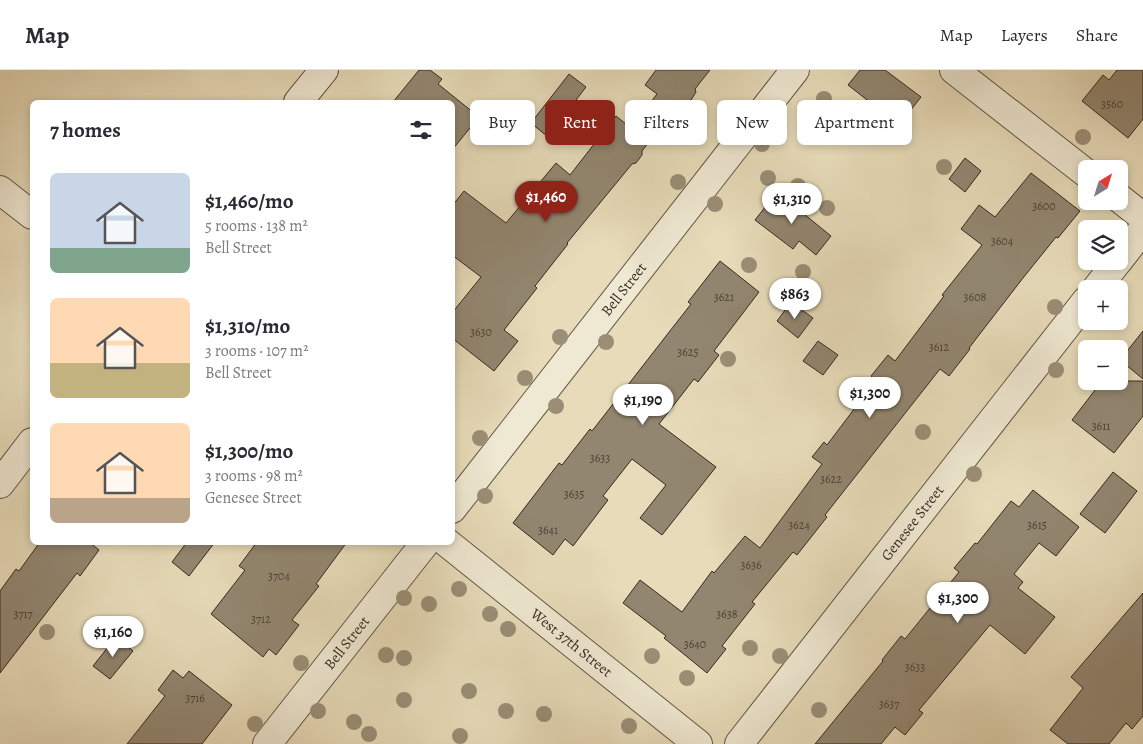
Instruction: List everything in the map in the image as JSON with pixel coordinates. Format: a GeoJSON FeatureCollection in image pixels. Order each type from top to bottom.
{"type":"FeatureCollection","features":[{"type":"Feature","properties":{"kind":"street"},"geometry":{"type":"LineString","coordinates":[[300,100],[324,70]]}},
{"type":"Feature","properties":{"kind":"street","name":"Bell Street"},"geometry":{"type":"LineString","coordinates":[[455,505],[795,70]]}},
{"type":"Feature","properties":{"kind":"street"},"geometry":{"type":"LineString","coordinates":[[954,70],[1078,167]]}},
{"type":"Feature","properties":{"kind":"street"},"geometry":{"type":"LineString","coordinates":[[0,190],[30,213]]}},
{"type":"Feature","properties":{"kind":"street"},"geometry":{"type":"LineString","coordinates":[[1103,280],[1133,242],[1123,210]]}},
{"type":"Feature","properties":{"kind":"street","name":"Genesee Street"},"geometry":{"type":"LineString","coordinates":[[739,744],[1078,311]]}},
{"type":"Feature","properties":{"kind":"street"},"geometry":{"type":"LineString","coordinates":[[0,484],[30,445]]}},
{"type":"Feature","properties":{"kind":"street","name":"Bell Street"},"geometry":{"type":"LineString","coordinates":[[267,744],[424,545]]}},
{"type":"Feature","properties":{"kind":"street","name":"West 37th Street"},"geometry":{"type":"LineString","coordinates":[[450,545],[698,744]]}},
{"type":"Feature","properties":{"kind":"building"},"geometry":{"type":"Polygon","coordinates":[[[419,70],[430,70],[442,79],[438,84],[470,110],[470,128],[455,146],[455,100],[395,100],[419,70]]]}},
{"type":"Feature","properties":{"kind":"building"},"geometry":{"type":"Polygon","coordinates":[[[656,70],[710,70],[695,89],[696,92],[691,100],[652,100],[657,94],[645,85],[656,70]]]}},
{"type":"Feature","properties":{"kind":"building"},"geometry":{"type":"Polygon","coordinates":[[[860,70],[885,70],[921,97],[912,108],[912,100],[867,100],[848,85],[860,70]]]}},
{"type":"Feature","properties":{"kind":"building"},"geometry":{"type":"Polygon","coordinates":[[[1117,70],[1143,70],[1143,119],[1128,138],[1082,101],[1103,75],[1109,80],[1117,70]]]}},
{"type":"Feature","properties":{"kind":"building"},"geometry":{"type":"Polygon","coordinates":[[[569,74],[586,87],[576,100],[549,100],[569,74]]]}},
{"type":"Feature","properties":{"kind":"building"},"geometry":{"type":"Polygon","coordinates":[[[545,105],[545,135],[535,126],[535,118],[545,105]]]}},
{"type":"Feature","properties":{"kind":"building"},"geometry":{"type":"Polygon","coordinates":[[[616,116],[625,123],[625,145],[647,145],[642,151],[642,155],[636,163],[632,164],[567,243],[535,286],[537,288],[504,330],[518,341],[494,371],[455,340],[455,309],[481,277],[455,257],[455,202],[464,191],[506,223],[556,163],[570,175],[593,145],[615,145],[616,116]]]}},
{"type":"Feature","properties":{"kind":"building"},"geometry":{"type":"Polygon","coordinates":[[[965,158],[981,171],[965,192],[949,179],[965,158]]]}},
{"type":"Feature","properties":{"kind":"building"},"geometry":{"type":"Polygon","coordinates":[[[1031,173],[1080,211],[1023,278],[949,376],[940,369],[825,515],[827,517],[797,555],[793,552],[752,602],[755,604],[722,646],[726,649],[707,673],[664,638],[666,636],[623,603],[640,580],[682,612],[712,571],[714,573],[745,536],[760,548],[822,464],[812,457],[824,442],[827,445],[876,380],[871,376],[888,355],[895,361],[944,296],[942,295],[982,245],[961,229],[979,205],[995,217],[1031,173]]]}},
{"type":"Feature","properties":{"kind":"building"},"geometry":{"type":"Polygon","coordinates":[[[777,192],[831,236],[816,255],[799,241],[793,249],[755,220],[777,192]]]}},
{"type":"Feature","properties":{"kind":"building"},"geometry":{"type":"Polygon","coordinates":[[[720,261],[759,292],[714,351],[719,355],[698,382],[694,379],[659,424],[716,467],[662,535],[640,518],[666,485],[632,459],[603,496],[608,500],[573,546],[565,539],[553,555],[513,523],[559,463],[562,465],[590,429],[592,431],[691,304],[688,302],[720,261]]]}},
{"type":"Feature","properties":{"kind":"building"},"geometry":{"type":"Polygon","coordinates":[[[791,302],[813,318],[798,338],[777,321],[791,302]]]}},
{"type":"Feature","properties":{"kind":"building"},"geometry":{"type":"Polygon","coordinates":[[[1143,331],[1143,379],[1128,367],[1128,350],[1143,331]]]}},
{"type":"Feature","properties":{"kind":"building"},"geometry":{"type":"Polygon","coordinates":[[[818,341],[838,355],[823,375],[803,361],[818,341]]]}},
{"type":"Feature","properties":{"kind":"building"},"geometry":{"type":"Polygon","coordinates":[[[1128,381],[1143,381],[1143,416],[1114,453],[1072,420],[1095,390],[1128,390],[1128,381]]]}},
{"type":"Feature","properties":{"kind":"building"},"geometry":{"type":"Polygon","coordinates":[[[1113,472],[1137,491],[1105,533],[1080,514],[1113,472]]]}},
{"type":"Feature","properties":{"kind":"building"},"geometry":{"type":"Polygon","coordinates":[[[1033,490],[1079,527],[1056,556],[1039,543],[1014,574],[1023,582],[1018,588],[1055,617],[1025,654],[990,625],[919,710],[923,713],[905,735],[895,727],[881,744],[815,744],[901,636],[905,639],[959,572],[954,568],[975,543],[977,544],[1011,501],[1019,507],[1033,490]]]}},
{"type":"Feature","properties":{"kind":"building"},"geometry":{"type":"Polygon","coordinates":[[[38,545],[93,545],[99,550],[80,576],[77,573],[0,673],[0,591],[16,569],[19,571],[38,545]]]}},
{"type":"Feature","properties":{"kind":"building"},"geometry":{"type":"Polygon","coordinates":[[[185,545],[213,545],[189,576],[172,562],[185,545]]]}},
{"type":"Feature","properties":{"kind":"building"},"geometry":{"type":"Polygon","coordinates":[[[255,545],[345,545],[316,584],[319,586],[292,620],[299,625],[276,655],[269,649],[263,657],[211,614],[245,570],[239,566],[255,545]]]}},
{"type":"Feature","properties":{"kind":"building"},"geometry":{"type":"Polygon","coordinates":[[[1143,593],[1143,716],[1132,729],[1126,723],[1109,744],[1068,744],[1050,730],[1083,688],[1071,677],[1143,593]]]}},
{"type":"Feature","properties":{"kind":"building"},"geometry":{"type":"Polygon","coordinates":[[[116,637],[133,651],[110,679],[93,666],[116,637]]]}},
{"type":"Feature","properties":{"kind":"building"},"geometry":{"type":"Polygon","coordinates":[[[173,670],[183,678],[189,671],[232,705],[202,744],[127,744],[165,696],[158,690],[173,670]]]}}]}
